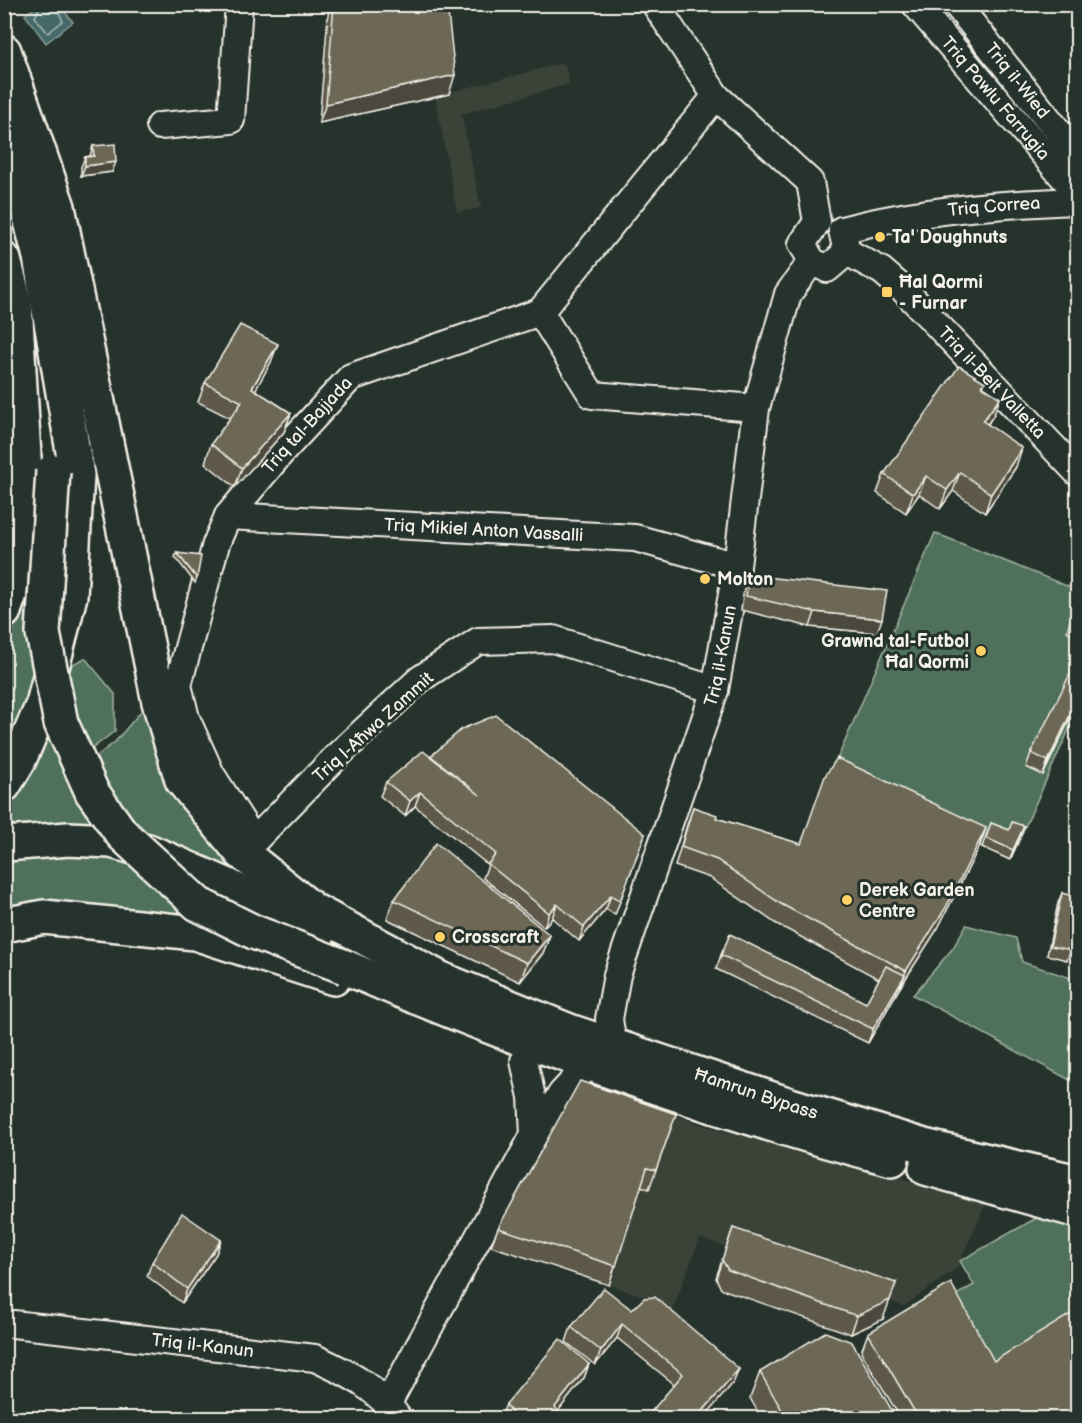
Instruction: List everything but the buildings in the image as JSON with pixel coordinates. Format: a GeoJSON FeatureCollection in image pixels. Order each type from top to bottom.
{"type":"FeatureCollection","features":[{"type":"Feature","properties":{"kind":"highway"},"geometry":{"type":"LineString","coordinates":[[4,51],[58,207],[159,702],[182,780],[242,853],[313,910],[441,979]]}},
{"type":"Feature","properties":{"kind":"highway"},"geometry":{"type":"LineString","coordinates":[[4,115],[40,257],[77,475],[70,596],[43,704],[19,760],[4,785]]}},
{"type":"Feature","properties":{"kind":"highway"},"geometry":{"type":"LineString","coordinates":[[4,180],[38,306],[46,361],[52,471],[43,633],[61,723],[92,792],[122,834],[198,904],[254,932],[462,1017]]}},
{"type":"Feature","properties":{"kind":"highway"},"geometry":{"type":"LineString","coordinates":[[4,260],[15,302],[24,419],[25,474],[9,553],[10,594],[4,611]]}},
{"type":"Feature","properties":{"kind":"highway"},"geometry":{"type":"LineString","coordinates":[[6,844],[68,839],[111,841],[148,850],[226,885],[363,955],[441,979]]}},
{"type":"Feature","properties":{"kind":"highway"},"geometry":{"type":"LineString","coordinates":[[254,841],[328,908],[451,969],[524,1015]]}},
{"type":"Feature","properties":{"kind":"highway"},"geometry":{"type":"LineString","coordinates":[[4,925],[44,917],[195,933],[462,1017]]}},
{"type":"Feature","properties":{"kind":"highway","name":"Ħamrun Bypass"},"geometry":{"type":"LineString","coordinates":[[441,979],[524,1015],[572,1032],[601,1055]]}},
{"type":"Feature","properties":{"kind":"highway","name":"Ħamrun Bypass"},"geometry":{"type":"LineString","coordinates":[[462,1017],[790,1105],[920,1156],[1077,1196]]}},
{"type":"Feature","properties":{"kind":"highway"},"geometry":{"type":"LineString","coordinates":[[920,1156],[1077,1166]]}},
{"type":"Feature","properties":{"kind":"highway"},"geometry":{"type":"LineString","coordinates":[[920,1156],[1077,1211]]}},
{"type":"Feature","properties":{"kind":"highway","name":"Ħamrun Bypass"},"geometry":{"type":"LineString","coordinates":[[920,1156],[1077,1182]]}},
{"type":"Feature","properties":{"kind":"street"},"geometry":{"type":"LineString","coordinates":[[160,126],[231,120],[239,4]]}},
{"type":"Feature","properties":{"kind":"street"},"geometry":{"type":"LineString","coordinates":[[655,4],[716,96],[810,182],[817,222],[802,244],[812,261],[827,269],[845,241]]}},
{"type":"Feature","properties":{"kind":"street","name":"Triq Pawlu Farrugia"},"geometry":{"type":"LineString","coordinates":[[915,4],[1077,194]]}},
{"type":"Feature","properties":{"kind":"street","name":"Triq il-Wied"},"geometry":{"type":"LineString","coordinates":[[956,4],[1077,156]]}},
{"type":"Feature","properties":{"kind":"street"},"geometry":{"type":"LineString","coordinates":[[716,96],[540,312],[592,394],[756,408]]}},
{"type":"Feature","properties":{"kind":"street","name":"Triq Correa"},"geometry":{"type":"LineString","coordinates":[[845,241],[875,221],[1026,203],[1077,201]]}},
{"type":"Feature","properties":{"kind":"street"},"geometry":{"type":"LineString","coordinates":[[1026,203],[1054,218],[1077,217]]}},
{"type":"Feature","properties":{"kind":"street","name":"Triq il-Belt Valletta"},"geometry":{"type":"LineString","coordinates":[[817,222],[845,241],[905,291],[1077,473]]}},
{"type":"Feature","properties":{"kind":"street","name":"Triq il-Kanun"},"geometry":{"type":"LineString","coordinates":[[572,1032],[596,1011],[616,975],[715,690],[737,566],[756,408],[788,294],[812,261]]}},
{"type":"Feature","properties":{"kind":"street","name":"Triq tal-Bajjada"},"geometry":{"type":"LineString","coordinates":[[254,841],[212,774],[186,718],[178,685],[216,544],[228,516],[280,454],[351,377],[540,312]]}},
{"type":"Feature","properties":{"kind":"street","name":"Triq Mikiel Anton Vassalli"},"geometry":{"type":"LineString","coordinates":[[228,516],[635,538],[737,566]]}},
{"type":"Feature","properties":{"kind":"street","name":"Triq l-Aħwa Zammit"},"geometry":{"type":"LineString","coordinates":[[254,841],[339,754],[420,679],[478,641],[553,639],[715,690]]}},
{"type":"Feature","properties":{"kind":"street","name":"Triq il-Kanun"},"geometry":{"type":"LineString","coordinates":[[4,1323],[315,1358],[354,1376],[393,1411],[534,1135],[562,1093],[601,1055],[616,975]]}},
{"type":"Feature","properties":{"kind":"street"},"geometry":{"type":"LineString","coordinates":[[524,1061],[531,1097],[534,1135]]}},
{"type":"Feature","properties":{"kind":"shaded area"},"geometry":{"type":"Polygon","coordinates":[[[564,63],[570,84],[461,114],[481,208],[457,212],[435,96],[564,63]]]}},
{"type":"Feature","properties":{"kind":"shaded area"},"geometry":{"type":"Polygon","coordinates":[[[597,1082],[698,1124],[987,1201],[957,1268],[904,1306],[700,1238],[669,1319],[646,1297],[491,1246],[581,1085],[597,1082]]]}},
{"type":"Feature","properties":{"kind":"green space","name":"Grawnd tal-Futbol Ħal Qormi"},"geometry":{"type":"Polygon","coordinates":[[[935,533],[1077,590],[1077,712],[1010,860],[830,776],[935,533]]]}},
{"type":"Feature","properties":{"kind":"green space"},"geometry":{"type":"Polygon","coordinates":[[[31,565],[36,683],[5,762],[5,652],[24,597],[31,565]]]}},
{"type":"Feature","properties":{"kind":"green space"},"geometry":{"type":"Polygon","coordinates":[[[85,658],[115,694],[115,731],[85,754],[62,686],[69,666],[85,658]]]}},
{"type":"Feature","properties":{"kind":"green space"},"geometry":{"type":"Polygon","coordinates":[[[148,703],[278,901],[132,831],[90,761],[115,742],[148,703]]]}},
{"type":"Feature","properties":{"kind":"green space"},"geometry":{"type":"Polygon","coordinates":[[[46,721],[202,920],[5,918],[5,815],[46,721]]]}},
{"type":"Feature","properties":{"kind":"green space"},"geometry":{"type":"Polygon","coordinates":[[[966,925],[1016,938],[1022,962],[1077,980],[1077,1084],[913,995],[953,948],[966,925]]]}},
{"type":"Feature","properties":{"kind":"green space"},"geometry":{"type":"Polygon","coordinates":[[[1040,1216],[1077,1217],[1077,1325],[988,1379],[944,1302],[974,1285],[960,1261],[1040,1216]]]}},
{"type":"Feature","properties":{"kind":"water"},"geometry":{"type":"Polygon","coordinates":[[[38,5],[59,5],[73,22],[46,43],[25,15],[38,5]]]}},
{"type":"Feature","properties":{"kind":"place","name":"Ta' Doughnuts"},"geometry":{"type":"Point","coordinates":[880,237]}},
{"type":"Feature","properties":{"kind":"place","name":"Ħal Qormi - Furnar"},"geometry":{"type":"Point","coordinates":[887,292]}},
{"type":"Feature","properties":{"kind":"place","name":"Molton"},"geometry":{"type":"Point","coordinates":[705,579]}},
{"type":"Feature","properties":{"kind":"place","name":"Grawnd tal-Futbol Ħal Qormi"},"geometry":{"type":"Point","coordinates":[981,651]}},
{"type":"Feature","properties":{"kind":"place","name":"Derek Garden Centre"},"geometry":{"type":"Point","coordinates":[847,900]}},
{"type":"Feature","properties":{"kind":"place","name":"Crosscraft"},"geometry":{"type":"Point","coordinates":[440,937]}}]}
